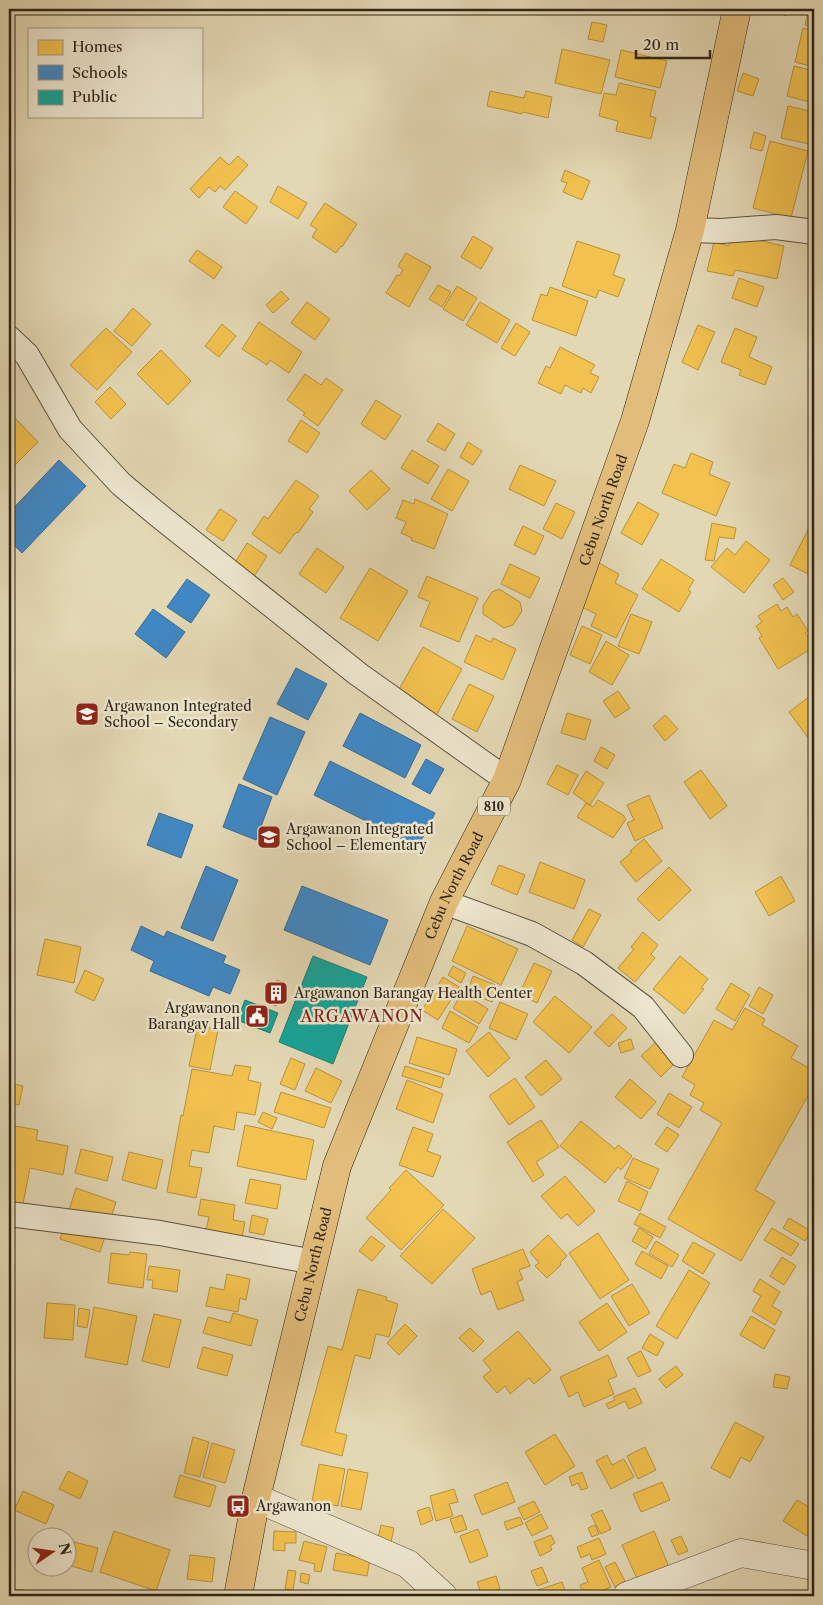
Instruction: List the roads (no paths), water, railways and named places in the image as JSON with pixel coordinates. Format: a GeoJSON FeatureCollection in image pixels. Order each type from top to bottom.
{"type":"FeatureCollection","features":[{"type":"Feature","properties":{"kind":"highway","name":"Cebu North Road"},"geometry":{"type":"LineString","coordinates":[[238,1596],[256,1498],[337,1166],[444,902],[507,780],[635,421],[690,230],[736,9]]}},
{"type":"Feature","properties":{"kind":"street"},"geometry":{"type":"LineString","coordinates":[[690,230],[721,231],[776,227],[814,232]]}},
{"type":"Feature","properties":{"kind":"street"},"geometry":{"type":"LineString","coordinates":[[9,338],[27,355],[70,429],[121,484],[358,674],[507,780]]}},
{"type":"Feature","properties":{"kind":"street"},"geometry":{"type":"LineString","coordinates":[[444,902],[532,934],[584,963],[642,1007],[681,1055]]}},
{"type":"Feature","properties":{"kind":"street"},"geometry":{"type":"LineString","coordinates":[[9,1214],[160,1233],[314,1262]]}},
{"type":"Feature","properties":{"kind":"street"},"geometry":{"type":"LineString","coordinates":[[256,1498],[408,1564],[443,1596]]}},
{"type":"Feature","properties":{"kind":"street"},"geometry":{"type":"LineString","coordinates":[[627,1596],[741,1553],[814,1566]]}},
{"type":"Feature","properties":{"kind":"place","name":"Argawanon Integrated School – Secondary"},"geometry":{"type":"Point","coordinates":[87,714]}},
{"type":"Feature","properties":{"kind":"place","name":"Argawanon Integrated School – Elementary"},"geometry":{"type":"Point","coordinates":[269,837]}},
{"type":"Feature","properties":{"kind":"place","name":"Argawanon Barangay Health Center"},"geometry":{"type":"Point","coordinates":[276,993]}},
{"type":"Feature","properties":{"kind":"place","name":"Argawanon Barangay Hall"},"geometry":{"type":"Point","coordinates":[257,1016]}},
{"type":"Feature","properties":{"kind":"place","name":"Argawanon"},"geometry":{"type":"Point","coordinates":[238,1506]}},
{"type":"Feature","properties":{"kind":"district","name":"ARGAWANON"},"geometry":{"type":"Point","coordinates":[362,1016]}}]}
